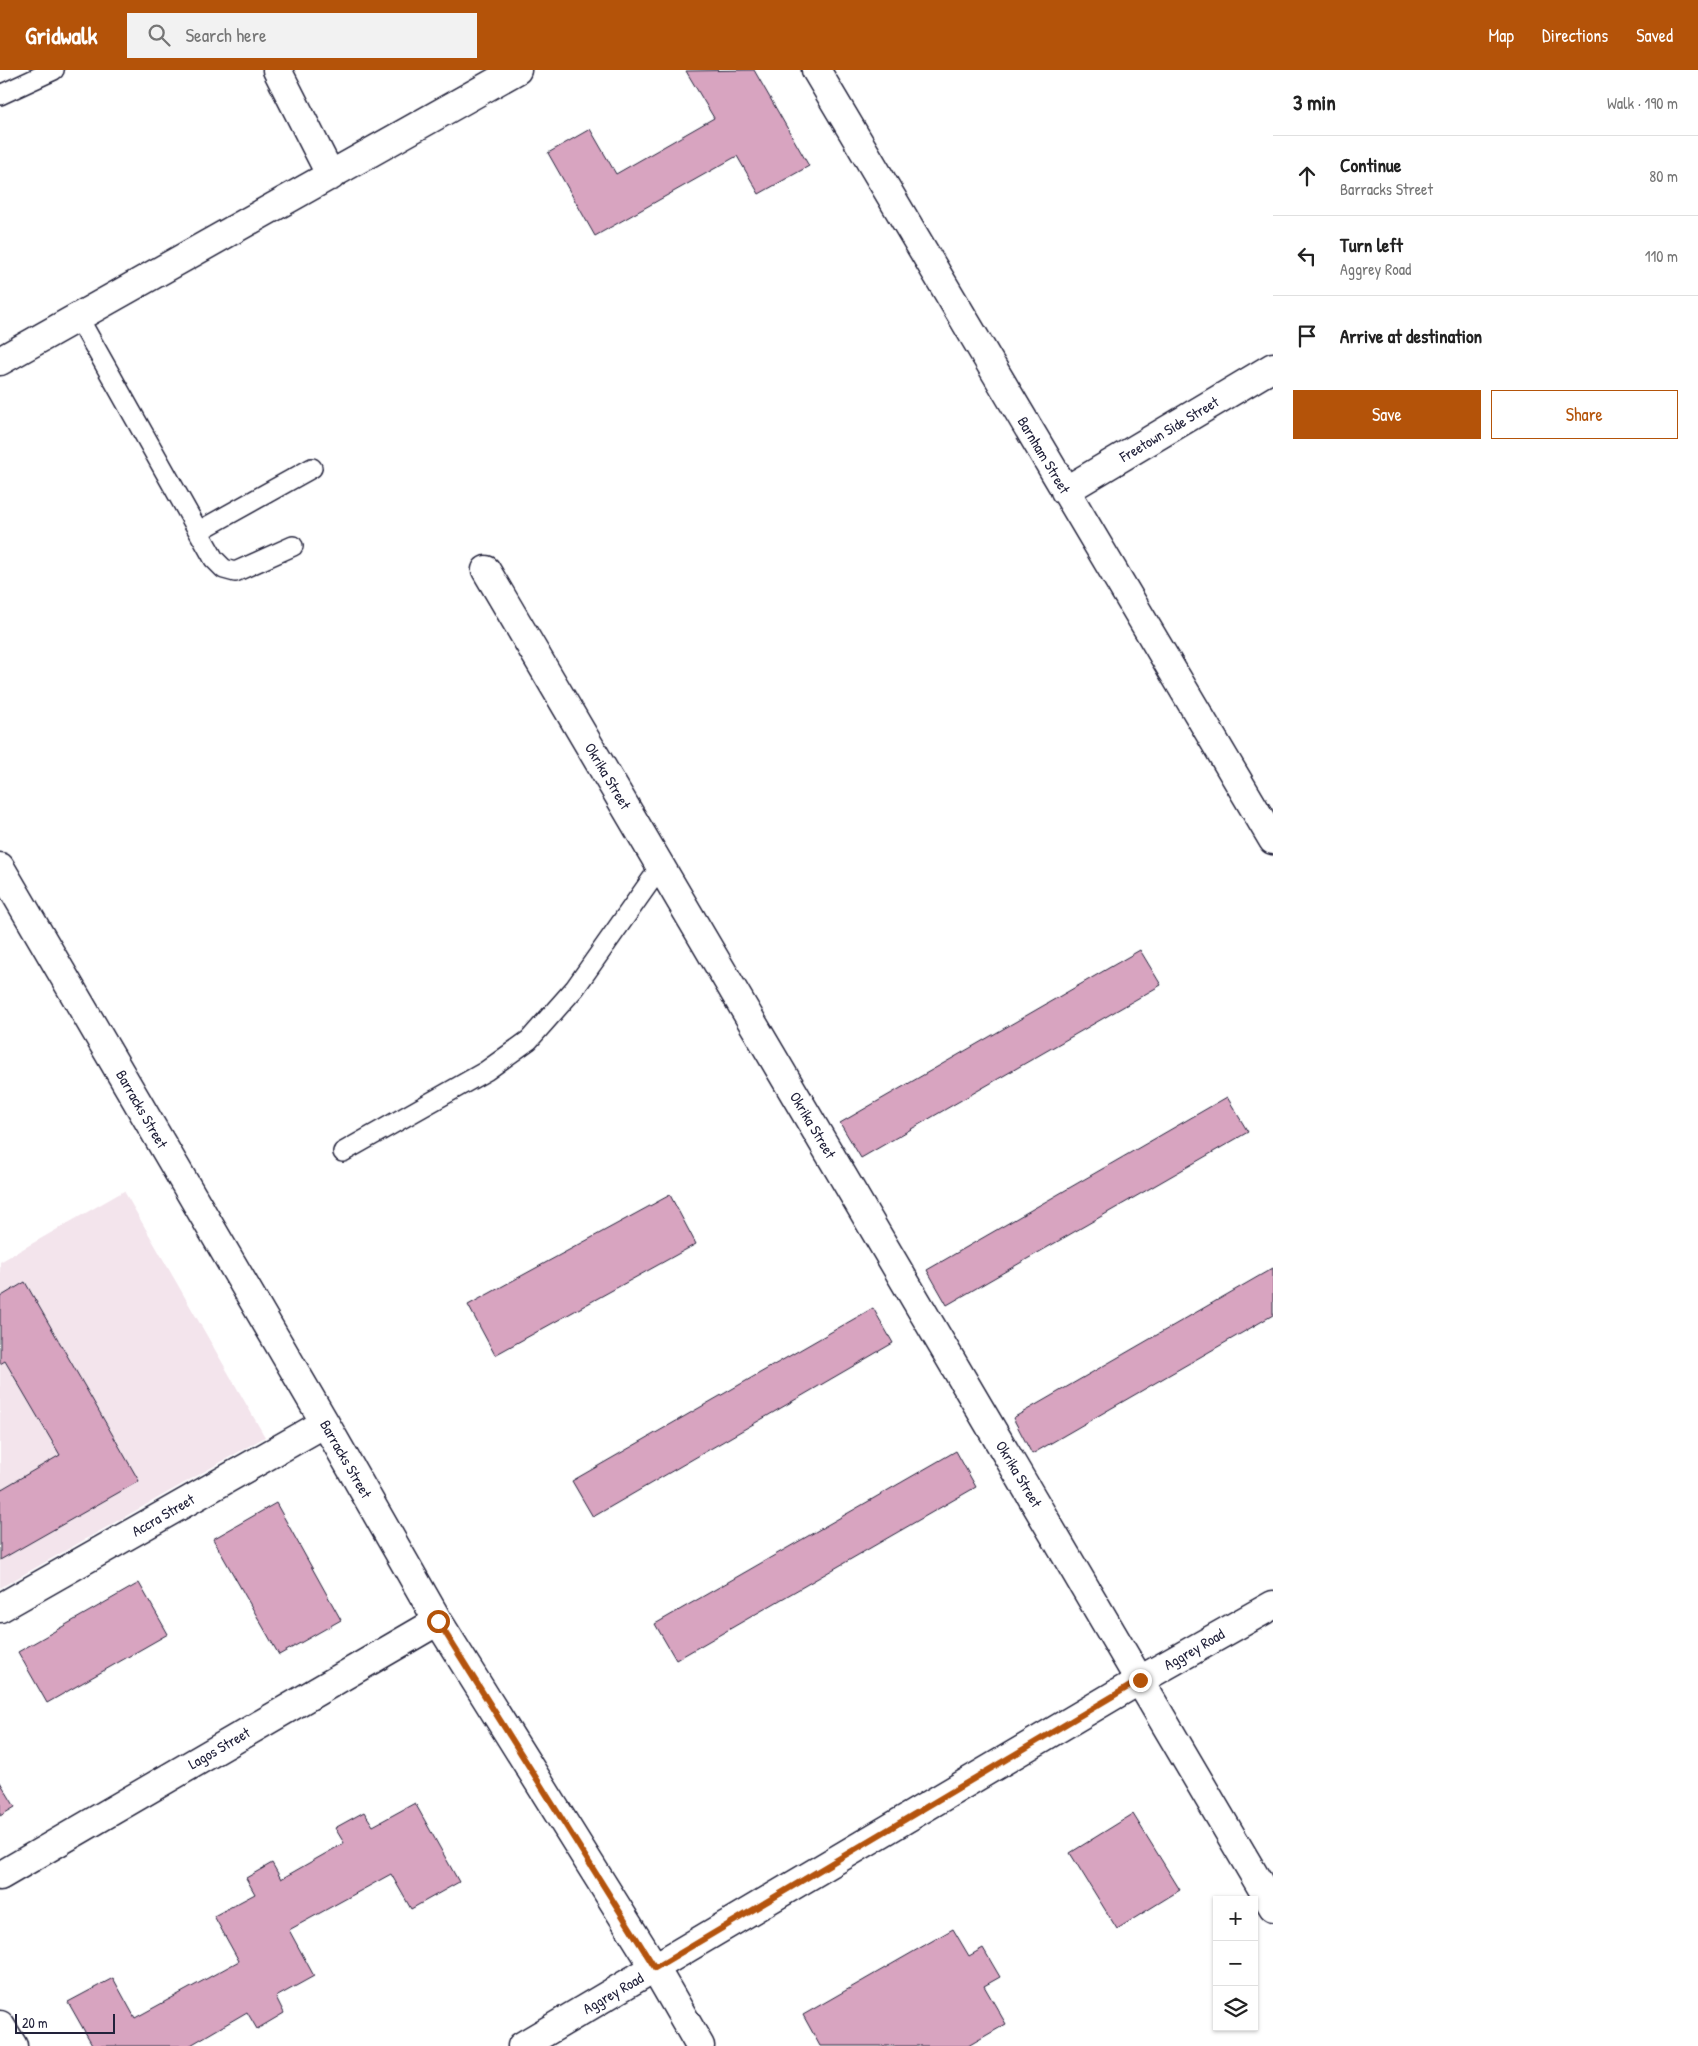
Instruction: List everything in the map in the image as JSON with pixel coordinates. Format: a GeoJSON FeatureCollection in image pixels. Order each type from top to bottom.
{"type":"FeatureCollection","features":[{"type":"Feature","properties":{"kind":"street"},"geometry":{"type":"LineString","coordinates":[[277,70],[331,176]]}},
{"type":"Feature","properties":{"kind":"street","name":"Barnham Street"},"geometry":{"type":"LineString","coordinates":[[816,70],[1273,840]]}},
{"type":"Feature","properties":{"kind":"street"},"geometry":{"type":"LineString","coordinates":[[0,361],[331,176],[512,71]]}},
{"type":"Feature","properties":{"kind":"street","name":"Freetown Side Street"},"geometry":{"type":"LineString","coordinates":[[1065,491],[1273,367]]}},
{"type":"Feature","properties":{"kind":"street","name":"Okrika Street"},"geometry":{"type":"LineString","coordinates":[[486,570],[1273,1907]]}},
{"type":"Feature","properties":{"kind":"street","name":"Barracks Street"},"geometry":{"type":"LineString","coordinates":[[0,867],[325,1423],[438,1621],[655,1968],[700,2046]]}},
{"type":"Feature","properties":{"kind":"street","name":"Accra Street"},"geometry":{"type":"LineString","coordinates":[[0,1608],[325,1423]]}},
{"type":"Feature","properties":{"kind":"street","name":"Aggrey Road"},"geometry":{"type":"LineString","coordinates":[[522,2046],[1140,1680],[1273,1604]]}},
{"type":"Feature","properties":{"kind":"street","name":"Lagos Street"},"geometry":{"type":"LineString","coordinates":[[0,1876],[438,1621]]}},
{"type":"Feature","properties":{"kind":"street"},"geometry":{"type":"LineString","coordinates":[[0,2025],[13,2046]]}},
{"type":"Feature","properties":{"kind":"lane"},"geometry":{"type":"LineString","coordinates":[[0,95],[54,70]]}},
{"type":"Feature","properties":{"kind":"lane"},"geometry":{"type":"LineString","coordinates":[[78,317],[214,559],[224,569],[235,572],[293,546]]}},
{"type":"Feature","properties":{"kind":"lane"},"geometry":{"type":"LineString","coordinates":[[199,531],[312,468]]}},
{"type":"Feature","properties":{"kind":"lane"},"geometry":{"type":"LineString","coordinates":[[343,1152],[486,1071],[529,1040],[576,988],[661,866]]}},
{"type":"Feature","properties":{"kind":"shaded area"},"geometry":{"type":"Polygon","coordinates":[[[124,1191],[265,1437],[0,1588],[0,1262],[124,1191]]]}},
{"type":"Feature","properties":{"kind":"building"},"geometry":{"type":"Polygon","coordinates":[[[754,70],[809,166],[759,194],[737,156],[595,236],[548,153],[590,129],[616,174],[714,118],[686,71],[754,70]]]}},
{"type":"Feature","properties":{"kind":"building"},"geometry":{"type":"Polygon","coordinates":[[[1140,950],[1161,985],[861,1158],[840,1123],[1140,950]]]}},
{"type":"Feature","properties":{"kind":"building"},"geometry":{"type":"Polygon","coordinates":[[[1227,1097],[1248,1132],[947,1305],[927,1270],[1227,1097]]]}},
{"type":"Feature","properties":{"kind":"building"},"geometry":{"type":"Polygon","coordinates":[[[670,1195],[696,1244],[495,1355],[468,1305],[670,1195]]]}},
{"type":"Feature","properties":{"kind":"building"},"geometry":{"type":"Polygon","coordinates":[[[1273,1268],[1273,1315],[1032,1454],[1013,1418],[1273,1268]]]}},
{"type":"Feature","properties":{"kind":"building"},"geometry":{"type":"Polygon","coordinates":[[[25,1282],[139,1481],[0,1560],[0,1490],[60,1455],[5,1361],[0,1364],[0,1297],[25,1282]]]}},
{"type":"Feature","properties":{"kind":"building"},"geometry":{"type":"Polygon","coordinates":[[[873,1308],[893,1343],[593,1517],[572,1481],[873,1308]]]}},
{"type":"Feature","properties":{"kind":"building"},"geometry":{"type":"Polygon","coordinates":[[[956,1451],[976,1487],[676,1660],[655,1624],[956,1451]]]}},
{"type":"Feature","properties":{"kind":"building"},"geometry":{"type":"Polygon","coordinates":[[[276,1503],[341,1620],[279,1655],[213,1539],[276,1503]]]}},
{"type":"Feature","properties":{"kind":"building"},"geometry":{"type":"Polygon","coordinates":[[[139,1583],[168,1634],[47,1703],[18,1652],[139,1583]]]}},
{"type":"Feature","properties":{"kind":"building"},"geometry":{"type":"Polygon","coordinates":[[[0,1782],[15,1807],[0,1816],[0,1782]]]}},
{"type":"Feature","properties":{"kind":"building"},"geometry":{"type":"Polygon","coordinates":[[[415,1803],[459,1882],[411,1909],[391,1874],[289,1930],[314,1976],[276,1997],[284,2013],[257,2029],[247,2012],[189,2046],[93,2046],[68,2002],[113,1978],[135,2018],[239,1961],[214,1916],[255,1894],[246,1878],[272,1863],[281,1879],[344,1843],[335,1828],[364,1812],[373,1826],[415,1803]]]}},
{"type":"Feature","properties":{"kind":"building"},"geometry":{"type":"Polygon","coordinates":[[[1133,1814],[1180,1890],[1117,1929],[1070,1853],[1133,1814]]]}},
{"type":"Feature","properties":{"kind":"building"},"geometry":{"type":"Polygon","coordinates":[[[953,1929],[969,1956],[983,1948],[1000,1977],[984,1986],[1006,2024],[968,2046],[820,2046],[803,2015],[953,1929]]]}},
{"type":"Feature","properties":{"kind":"route"},"geometry":{"type":"LineString","coordinates":[[438,1621],[655,1968],[1140,1680]]}}]}
